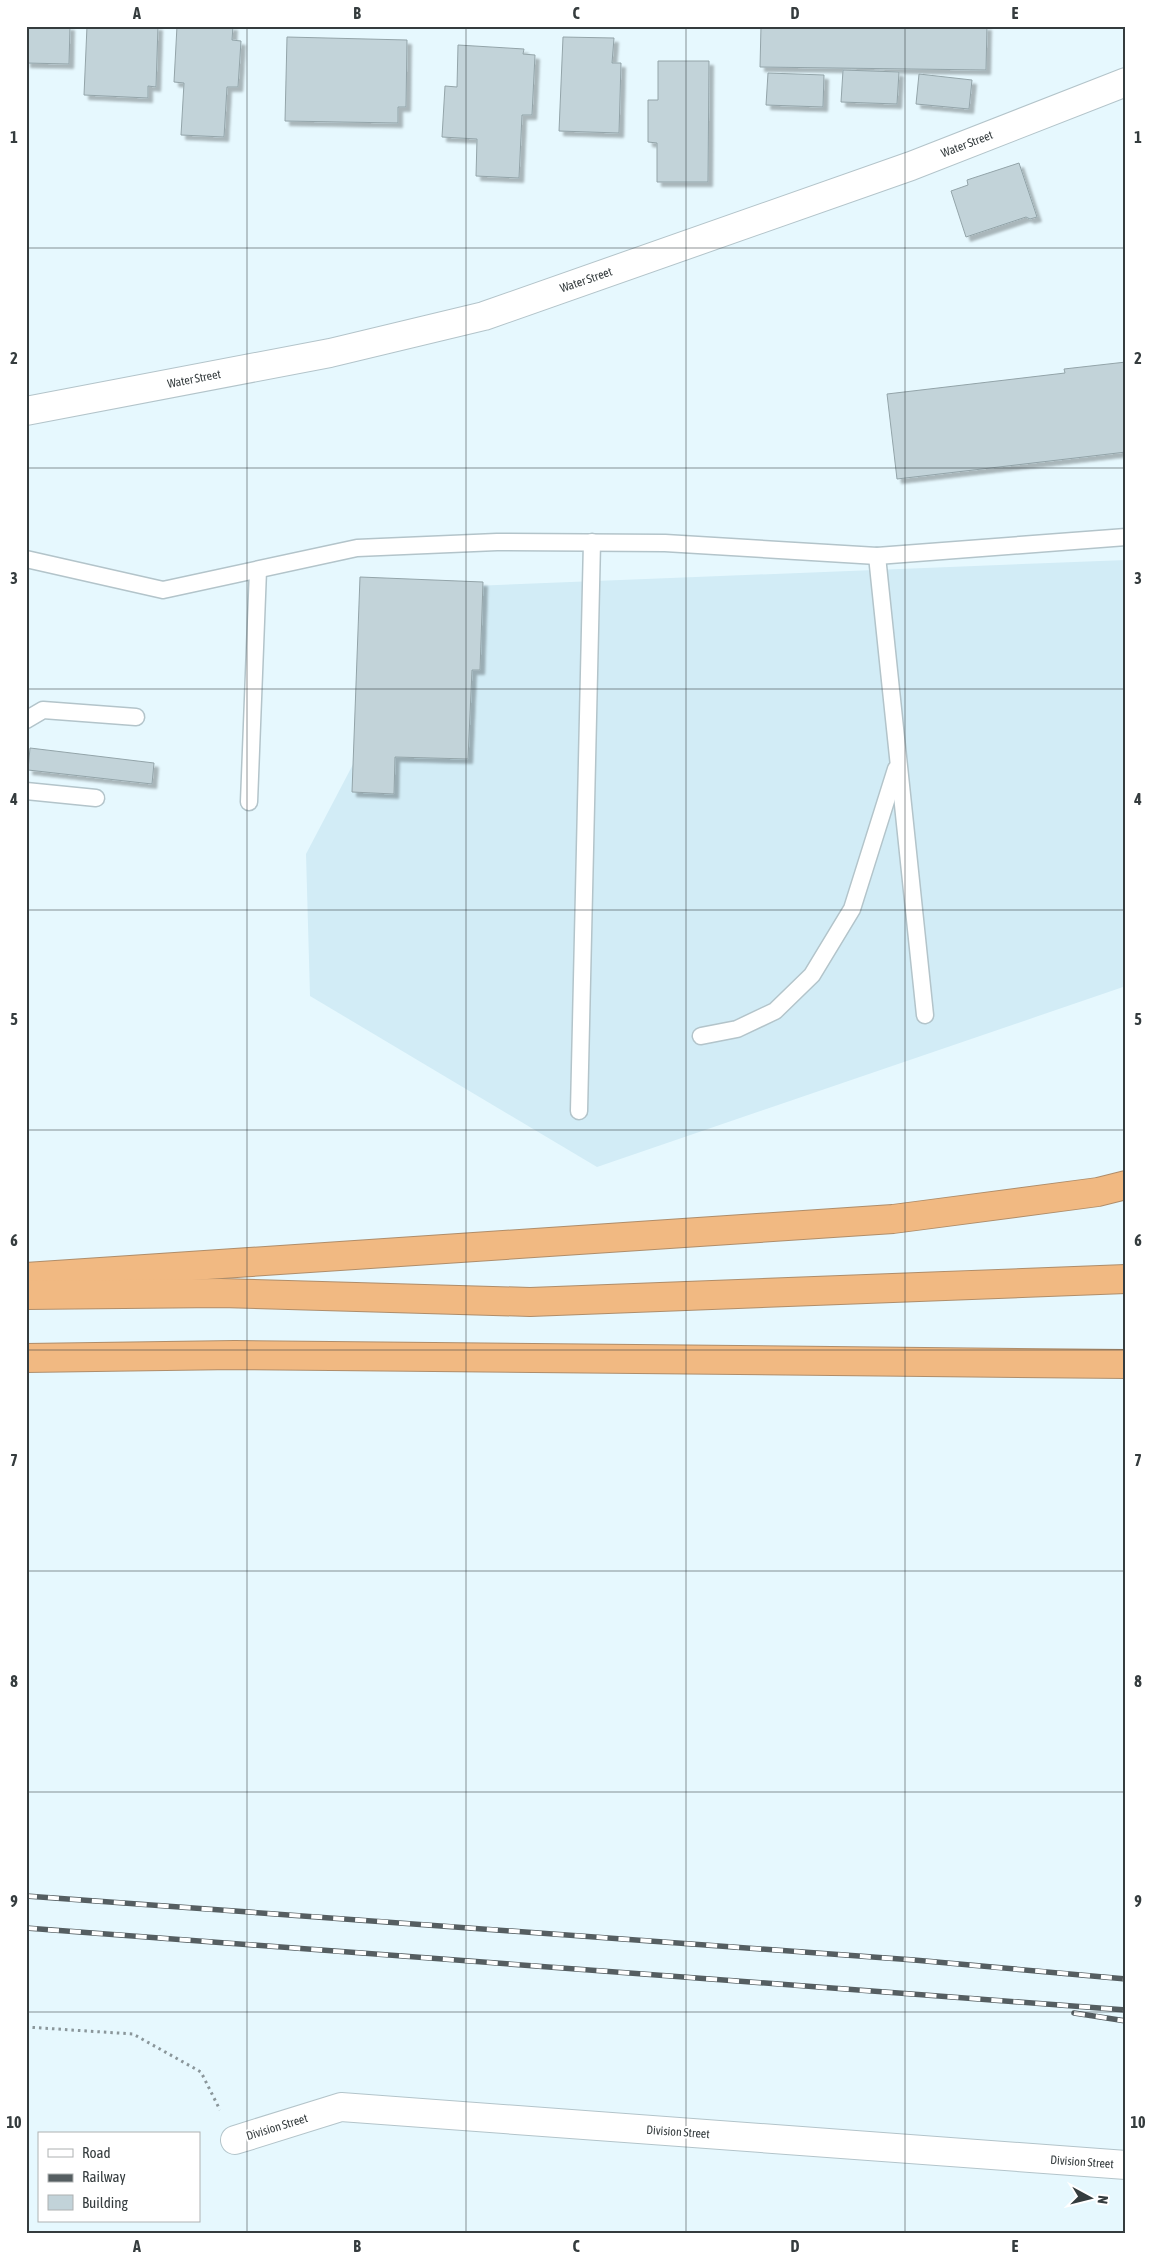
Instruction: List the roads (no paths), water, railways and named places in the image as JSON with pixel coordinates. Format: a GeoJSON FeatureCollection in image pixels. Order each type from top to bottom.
{"type":"FeatureCollection","features":[{"type":"Feature","properties":{"kind":"highway"},"geometry":{"type":"LineString","coordinates":[[26,1277],[893,1219],[1098,1192],[1126,1184]]}},
{"type":"Feature","properties":{"kind":"highway"},"geometry":{"type":"LineString","coordinates":[[26,1295],[221,1293],[530,1302],[1126,1279]]}},
{"type":"Feature","properties":{"kind":"highway"},"geometry":{"type":"LineString","coordinates":[[26,1358],[245,1355],[1126,1363]]}},
{"type":"Feature","properties":{"kind":"street","name":"Water Street"},"geometry":{"type":"LineString","coordinates":[[26,411],[330,353],[484,316],[910,166],[1126,82]]}},
{"type":"Feature","properties":{"kind":"street","name":"Division Street"},"geometry":{"type":"LineString","coordinates":[[235,2140],[341,2107],[1126,2166]]}},
{"type":"Feature","properties":{"kind":"lane"},"geometry":{"type":"LineString","coordinates":[[26,559],[163,590],[357,548],[497,542],[665,543],[877,556],[1126,536]]}},
{"type":"Feature","properties":{"kind":"lane"},"geometry":{"type":"LineString","coordinates":[[579,1111],[592,542]]}},
{"type":"Feature","properties":{"kind":"lane"},"geometry":{"type":"LineString","coordinates":[[877,556],[925,1015]]}},
{"type":"Feature","properties":{"kind":"lane"},"geometry":{"type":"LineString","coordinates":[[249,802],[258,570]]}},
{"type":"Feature","properties":{"kind":"lane"},"geometry":{"type":"LineString","coordinates":[[26,720],[43,710],[136,717]]}},
{"type":"Feature","properties":{"kind":"lane"},"geometry":{"type":"LineString","coordinates":[[701,1036],[737,1029],[776,1011],[812,975],[852,909],[898,762]]}},
{"type":"Feature","properties":{"kind":"lane"},"geometry":{"type":"LineString","coordinates":[[26,791],[96,798]]}},
{"type":"Feature","properties":{"kind":"railway"},"geometry":{"type":"LineString","coordinates":[[26,1896],[914,1960],[1126,1979]]}},
{"type":"Feature","properties":{"kind":"railway"},"geometry":{"type":"LineString","coordinates":[[26,1928],[1126,2010]]}},
{"type":"Feature","properties":{"kind":"railway"},"geometry":{"type":"LineString","coordinates":[[1074,2013],[1126,2021]]}}]}
